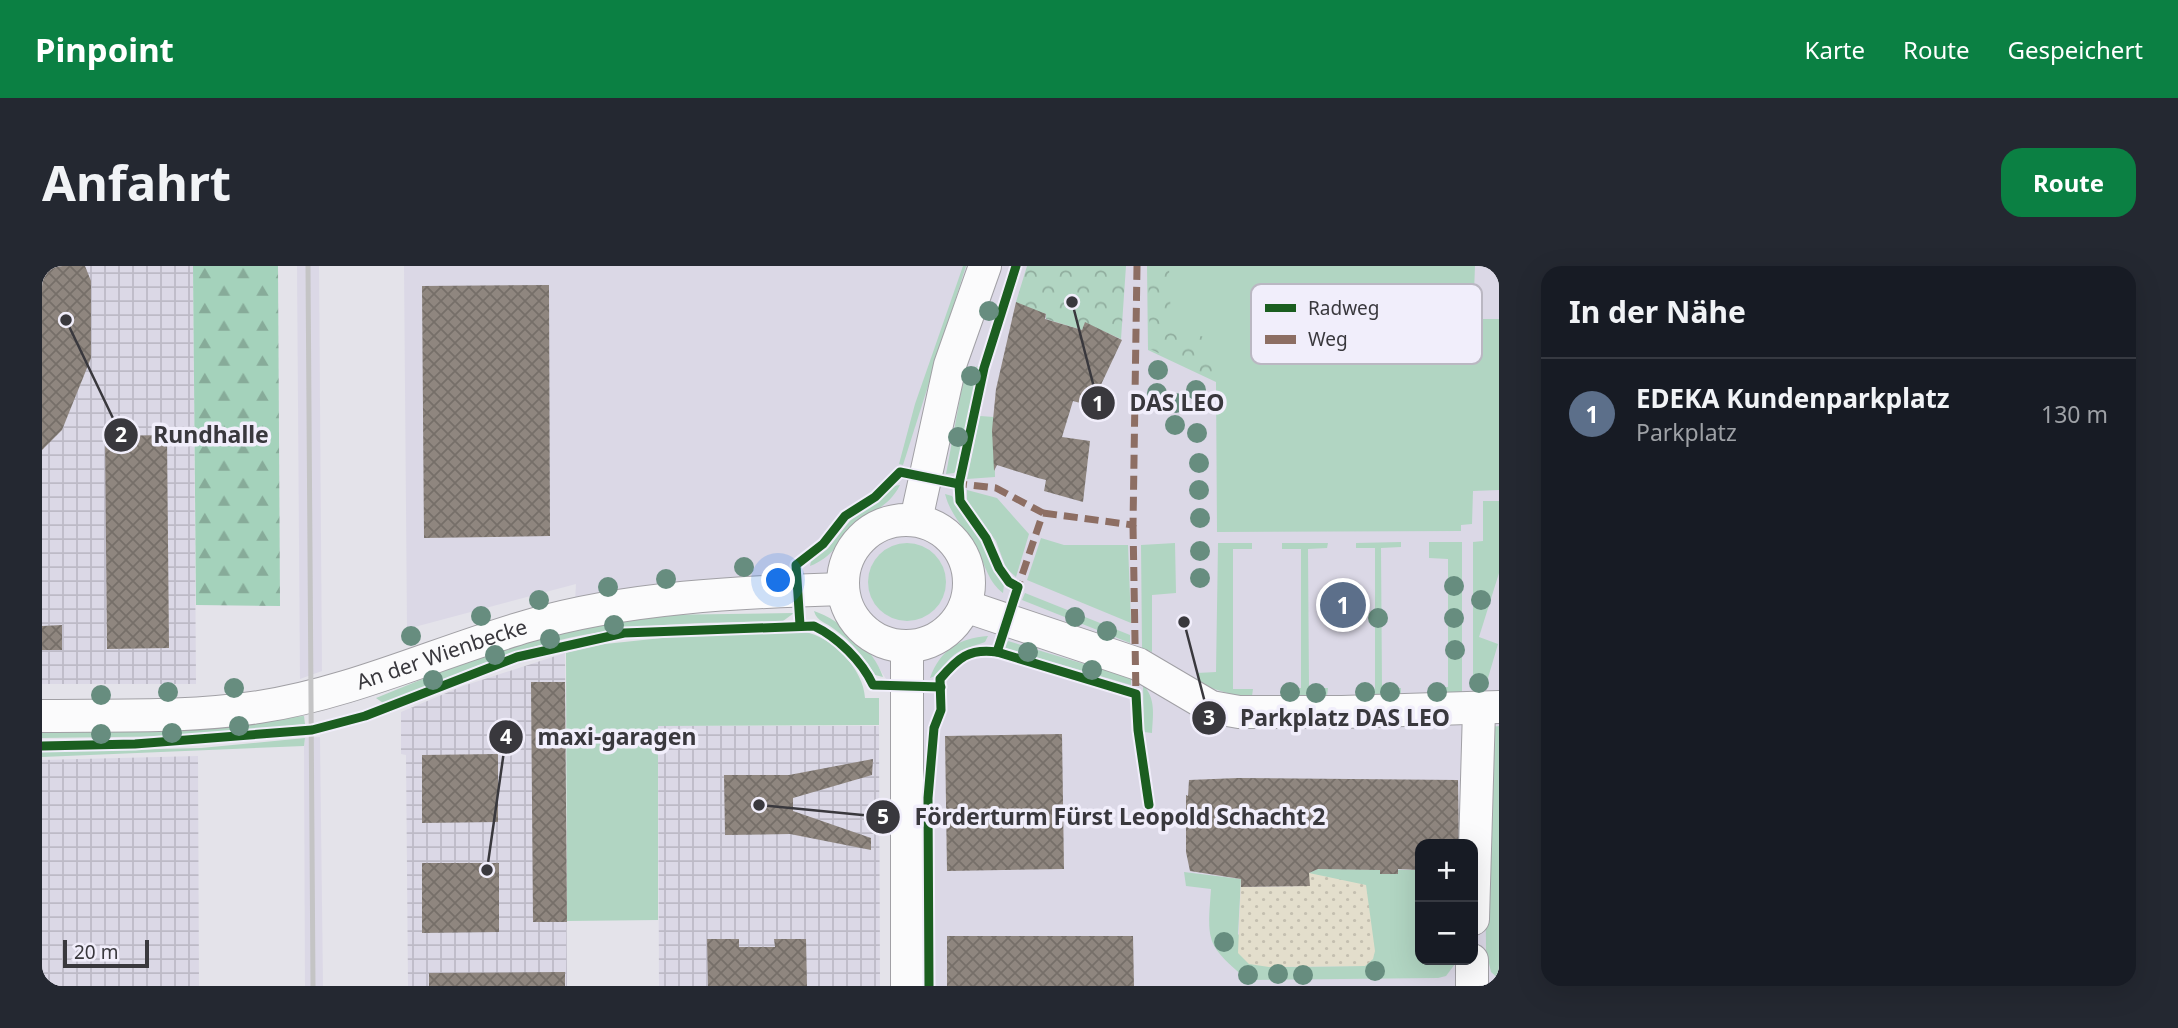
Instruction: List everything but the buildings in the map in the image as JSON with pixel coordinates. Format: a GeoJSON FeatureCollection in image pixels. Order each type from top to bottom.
{"type":"FeatureCollection","features":[{"type":"Feature","properties":{"kind":"street"},"geometry":{"type":"LineString","coordinates":[[916,520],[950,365],[985,266]]}},
{"type":"Feature","properties":{"kind":"street"},"geometry":{"type":"LineString","coordinates":[[897,520],[916,520],[936,527],[953,539],[965,557],[970,578],[965,606],[960,618],[946,634],[927,644],[907,647],[888,645],[871,637],[857,624],[848,608],[843,589],[844,570],[850,552],[863,537],[878,526],[897,520]]}},
{"type":"Feature","properties":{"kind":"street","name":"An der Wienbecke"},"geometry":{"type":"LineString","coordinates":[[42,716],[179,714],[260,706],[312,696],[578,613],[634,604],[843,589]]}},
{"type":"Feature","properties":{"kind":"street"},"geometry":{"type":"LineString","coordinates":[[965,606],[1138,664],[1211,707],[1239,712],[1489,708],[1474,902]]}},
{"type":"Feature","properties":{"kind":"street"},"geometry":{"type":"LineString","coordinates":[[907,647],[907,986]]}},
{"type":"Feature","properties":{"kind":"street"},"geometry":{"type":"LineString","coordinates":[[1472,965],[1472,986]]}},
{"type":"Feature","properties":{"kind":"shaded area"},"geometry":{"type":"Polygon","coordinates":[[[42,266],[193,266],[196,684],[42,684],[42,266]]]}},
{"type":"Feature","properties":{"kind":"shaded area"},"geometry":{"type":"Polygon","coordinates":[[[297,266],[319,266],[322,671],[300,679],[297,266]]]}},
{"type":"Feature","properties":{"kind":"shaded area"},"geometry":{"type":"Polygon","coordinates":[[[404,266],[1499,266],[1499,986],[899,986],[902,704],[839,605],[664,595],[574,621],[576,584],[407,629],[404,266]]]}},
{"type":"Feature","properties":{"kind":"shaded area"},"geometry":{"type":"Polygon","coordinates":[[[565,653],[567,986],[408,986],[406,755],[401,754],[401,712],[463,686],[565,653]]]}},
{"type":"Feature","properties":{"kind":"shaded area"},"geometry":{"type":"Polygon","coordinates":[[[658,726],[879,726],[880,986],[659,986],[658,726]]]}},
{"type":"Feature","properties":{"kind":"shaded area"},"geometry":{"type":"Polygon","coordinates":[[[320,737],[323,986],[305,986],[304,746],[305,738],[320,737]]]}},
{"type":"Feature","properties":{"kind":"shaded area"},"geometry":{"type":"Polygon","coordinates":[[[198,756],[199,986],[42,986],[42,760],[198,756]]]}},
{"type":"Feature","properties":{"kind":"green space"},"geometry":{"type":"Polygon","coordinates":[[[193,266],[278,266],[280,606],[196,605],[193,266]]]}},
{"type":"Feature","properties":{"kind":"green space"},"geometry":{"type":"Polygon","coordinates":[[[963,266],[966,266],[903,465],[899,464],[915,404],[963,266]]]}},
{"type":"Feature","properties":{"kind":"green space"},"geometry":{"type":"Polygon","coordinates":[[[1027,266],[1126,266],[1121,339],[1085,323],[1082,330],[1046,319],[1046,314],[1018,305],[1016,302],[1027,266]]]}},
{"type":"Feature","properties":{"kind":"green space"},"geometry":{"type":"Polygon","coordinates":[[[1147,266],[1475,266],[1474,284],[1251,284],[1251,364],[1482,364],[1482,319],[1499,319],[1499,490],[1473,491],[1472,524],[1461,525],[1461,531],[1217,532],[1216,382],[1148,350],[1147,266]]]}},
{"type":"Feature","properties":{"kind":"green space"},"geometry":{"type":"Polygon","coordinates":[[[1148,266],[1169,266],[1171,322],[1216,343],[1216,380],[1150,349],[1148,266]]]}},
{"type":"Feature","properties":{"kind":"green space"},"geometry":{"type":"Polygon","coordinates":[[[978,366],[960,467],[954,473],[946,474],[965,371],[978,366]]]}},
{"type":"Feature","properties":{"kind":"green space"},"geometry":{"type":"Polygon","coordinates":[[[980,416],[994,417],[995,477],[967,479],[980,416]]]}},
{"type":"Feature","properties":{"kind":"green space"},"geometry":{"type":"Polygon","coordinates":[[[900,485],[891,498],[855,526],[830,554],[810,566],[812,557],[829,547],[854,516],[878,502],[893,486],[900,485]]]}},
{"type":"Feature","properties":{"kind":"green space"},"geometry":{"type":"Polygon","coordinates":[[[967,490],[997,498],[1029,534],[1016,577],[1006,568],[996,541],[967,502],[967,490]]]}},
{"type":"Feature","properties":{"kind":"green space"},"geometry":{"type":"Polygon","coordinates":[[[945,494],[952,496],[981,539],[1004,585],[1003,593],[991,579],[978,551],[951,510],[945,494]]]}},
{"type":"Feature","properties":{"kind":"green space"},"geometry":{"type":"Polygon","coordinates":[[[1483,501],[1499,501],[1499,573],[1479,637],[1498,644],[1483,695],[1473,695],[1473,542],[1483,541],[1483,501]]]}},
{"type":"Feature","properties":{"kind":"green space"},"geometry":{"type":"Polygon","coordinates":[[[1041,538],[1064,545],[1128,545],[1131,623],[1027,580],[1041,538]]]}},
{"type":"Feature","properties":{"kind":"green space"},"geometry":{"type":"Polygon","coordinates":[[[1401,542],[1401,547],[1381,548],[1382,688],[1401,688],[1401,696],[1357,696],[1356,689],[1375,689],[1375,548],[1356,548],[1356,543],[1401,542]]]}},
{"type":"Feature","properties":{"kind":"green space"},"geometry":{"type":"Polygon","coordinates":[[[1429,542],[1462,542],[1462,695],[1431,696],[1430,688],[1448,687],[1448,559],[1429,558],[1429,542]]]}},
{"type":"Feature","properties":{"kind":"green space"},"geometry":{"type":"Polygon","coordinates":[[[907,543],[922,546],[939,560],[946,582],[943,597],[929,614],[907,621],[892,618],[875,604],[868,582],[871,567],[885,550],[907,543]]]}},
{"type":"Feature","properties":{"kind":"green space"},"geometry":{"type":"Polygon","coordinates":[[[1175,543],[1176,593],[1152,595],[1152,652],[1142,648],[1141,545],[1175,543]]]}},
{"type":"Feature","properties":{"kind":"green space"},"geometry":{"type":"Polygon","coordinates":[[[1218,543],[1252,543],[1252,549],[1233,549],[1233,689],[1253,689],[1252,696],[1237,696],[1198,684],[1197,673],[1216,672],[1218,543]]]}},
{"type":"Feature","properties":{"kind":"green space"},"geometry":{"type":"Polygon","coordinates":[[[1282,543],[1328,543],[1327,548],[1308,549],[1309,688],[1328,688],[1327,696],[1284,696],[1283,689],[1301,688],[1301,549],[1282,549],[1282,543]]]}},
{"type":"Feature","properties":{"kind":"green space"},"geometry":{"type":"Polygon","coordinates":[[[1025,593],[1130,635],[1130,643],[1022,600],[1025,593]]]}},
{"type":"Feature","properties":{"kind":"green space"},"geometry":{"type":"Polygon","coordinates":[[[814,611],[835,621],[855,637],[879,666],[883,677],[875,675],[852,644],[820,620],[814,611]]]}},
{"type":"Feature","properties":{"kind":"green space"},"geometry":{"type":"Polygon","coordinates":[[[794,613],[783,621],[663,625],[574,637],[503,656],[383,703],[376,698],[479,656],[566,631],[657,615],[794,613]]]}},
{"type":"Feature","properties":{"kind":"green space"},"geometry":{"type":"Polygon","coordinates":[[[804,632],[825,640],[845,656],[859,676],[865,698],[879,698],[879,725],[658,726],[658,920],[567,921],[566,653],[605,644],[681,636],[804,632]]]}},
{"type":"Feature","properties":{"kind":"green space"},"geometry":{"type":"Polygon","coordinates":[[[988,636],[985,642],[954,655],[930,678],[939,660],[952,647],[968,639],[988,636]]]}},
{"type":"Feature","properties":{"kind":"green space"},"geometry":{"type":"Polygon","coordinates":[[[1008,641],[1131,678],[1131,685],[1005,648],[1008,641]]]}},
{"type":"Feature","properties":{"kind":"green space"},"geometry":{"type":"Polygon","coordinates":[[[1143,685],[1152,701],[1152,733],[1144,732],[1143,685]]]}},
{"type":"Feature","properties":{"kind":"green space"},"geometry":{"type":"Polygon","coordinates":[[[304,716],[305,724],[186,736],[42,738],[42,731],[304,716]]]}},
{"type":"Feature","properties":{"kind":"green space"},"geometry":{"type":"Polygon","coordinates":[[[1499,726],[1499,979],[1491,972],[1486,950],[1484,735],[1491,727],[1499,726]]]}},
{"type":"Feature","properties":{"kind":"green space"},"geometry":{"type":"Polygon","coordinates":[[[305,738],[304,746],[42,757],[42,752],[201,748],[305,738]]]}},
{"type":"Feature","properties":{"kind":"green space"},"geometry":{"type":"Polygon","coordinates":[[[1318,869],[1415,870],[1415,965],[1454,965],[1446,976],[1438,978],[1248,980],[1224,959],[1212,942],[1209,921],[1211,889],[1186,886],[1184,872],[1241,879],[1238,934],[1269,967],[1365,966],[1309,873],[1318,869]]]}},
{"type":"Feature","properties":{"kind":"sand"},"geometry":{"type":"Polygon","coordinates":[[[1309,873],[1366,885],[1375,951],[1373,959],[1365,966],[1269,967],[1249,964],[1238,953],[1241,879],[1241,887],[1309,886],[1309,873]]]}},
{"type":"Feature","properties":{"kind":"railway"},"geometry":{"type":"LineString","coordinates":[[308,266],[313,986]]}},
{"type":"Feature","properties":{"kind":"marked path"},"geometry":{"type":"LineString","coordinates":[[1043,513],[1133,525],[1137,266]]}},
{"type":"Feature","properties":{"kind":"marked path"},"geometry":{"type":"LineString","coordinates":[[953,483],[996,488],[1043,513],[1018,587],[1014,585]]}},
{"type":"Feature","properties":{"kind":"marked path"},"geometry":{"type":"LineString","coordinates":[[1133,525],[1136,697]]}},
{"type":"Feature","properties":{"kind":"cycle path"},"geometry":{"type":"LineString","coordinates":[[997,652],[1018,587],[1009,582],[999,568],[986,538],[960,501],[959,484],[984,368],[1016,266]]}},
{"type":"Feature","properties":{"kind":"cycle path"},"geometry":{"type":"LineString","coordinates":[[800,625],[796,565],[823,544],[845,516],[875,497],[900,472],[959,484]]}},
{"type":"Feature","properties":{"kind":"cycle path"},"geometry":{"type":"LineString","coordinates":[[42,746],[135,744],[312,730],[365,716],[517,657],[624,633],[814,626],[848,651],[873,685],[941,687]]}},
{"type":"Feature","properties":{"kind":"cycle path"},"geometry":{"type":"LineString","coordinates":[[929,986],[928,798],[934,728],[941,710],[940,679],[959,660],[971,653],[997,652],[1136,694],[1138,730],[1149,805]]}},
{"type":"Feature","properties":{"kind":"place","name":"DAS LEO"},"geometry":{"type":"Point","coordinates":[1072,302]}},
{"type":"Feature","properties":{"kind":"place","name":"Rundhalle"},"geometry":{"type":"Point","coordinates":[66,320]}},
{"type":"Feature","properties":{"kind":"place","name":"EDEKA Kundenparkplatz"},"geometry":{"type":"Point","coordinates":[1343,605]}},
{"type":"Feature","properties":{"kind":"place","name":"Parkplatz DAS LEO"},"geometry":{"type":"Point","coordinates":[1184,622]}},
{"type":"Feature","properties":{"kind":"place","name":"Förderturm Fürst Leopold Schacht 2"},"geometry":{"type":"Point","coordinates":[759,805]}},
{"type":"Feature","properties":{"kind":"place","name":"maxi-garagen"},"geometry":{"type":"Point","coordinates":[487,870]}}]}
